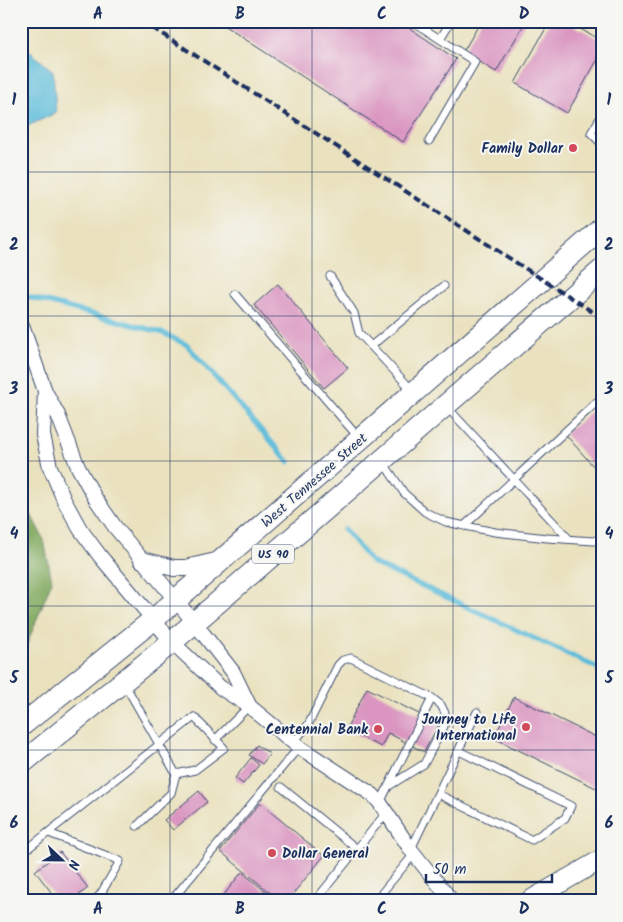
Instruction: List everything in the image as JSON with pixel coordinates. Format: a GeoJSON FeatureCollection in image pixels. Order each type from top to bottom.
{"type":"FeatureCollection","features":[{"type":"Feature","properties":{"kind":"main road","name":"West Tennessee Street"},"geometry":{"type":"LineString","coordinates":[[21,726],[153,620],[602,228]]}},
{"type":"Feature","properties":{"kind":"main road","name":"US 90"},"geometry":{"type":"LineString","coordinates":[[21,764],[172,642],[602,270]]}},
{"type":"Feature","properties":{"kind":"main road"},"geometry":{"type":"LineString","coordinates":[[382,460],[380,452],[391,413]]}},
{"type":"Feature","properties":{"kind":"main road"},"geometry":{"type":"LineString","coordinates":[[352,487],[358,467],[361,439]]}},
{"type":"Feature","properties":{"kind":"main road"},"geometry":{"type":"LineString","coordinates":[[528,901],[602,859]]}},
{"type":"Feature","properties":{"kind":"street"},"geometry":{"type":"LineString","coordinates":[[23,328],[45,391],[58,415],[78,467],[95,498],[115,527],[233,672],[249,706]]}},
{"type":"Feature","properties":{"kind":"street"},"geometry":{"type":"LineString","coordinates":[[45,391],[44,435],[50,468],[64,500],[80,529],[100,556],[172,642],[221,688],[249,706],[296,745],[365,789],[383,808],[413,852],[452,901]]}},
{"type":"Feature","properties":{"kind":"street"},"geometry":{"type":"LineString","coordinates":[[142,560],[174,568],[186,568],[222,560]]}},
{"type":"Feature","properties":{"kind":"lane"},"geometry":{"type":"LineString","coordinates":[[412,21],[475,62],[429,141]]}},
{"type":"Feature","properties":{"kind":"lane"},"geometry":{"type":"LineString","coordinates":[[440,40],[451,21]]}},
{"type":"Feature","properties":{"kind":"lane"},"geometry":{"type":"LineString","coordinates":[[602,115],[591,133],[602,144]]}},
{"type":"Feature","properties":{"kind":"lane"},"geometry":{"type":"LineString","coordinates":[[330,276],[354,313],[359,333],[414,393]]}},
{"type":"Feature","properties":{"kind":"lane"},"geometry":{"type":"LineString","coordinates":[[371,346],[444,286]]}},
{"type":"Feature","properties":{"kind":"lane"},"geometry":{"type":"LineString","coordinates":[[235,294],[361,439]]}},
{"type":"Feature","properties":{"kind":"lane"},"geometry":{"type":"LineString","coordinates":[[464,526],[602,397]]}},
{"type":"Feature","properties":{"kind":"lane"},"geometry":{"type":"LineString","coordinates":[[446,406],[569,539]]}},
{"type":"Feature","properties":{"kind":"lane"},"geometry":{"type":"LineString","coordinates":[[382,460],[404,494],[425,512],[446,522],[495,532],[594,541],[602,537]]}},
{"type":"Feature","properties":{"kind":"lane"},"geometry":{"type":"LineString","coordinates":[[171,901],[296,745],[338,665],[343,660],[351,658],[432,698],[441,705],[446,713],[444,726],[424,764],[389,786]]}},
{"type":"Feature","properties":{"kind":"lane"},"geometry":{"type":"LineString","coordinates":[[123,681],[176,774],[171,793],[137,826]]}},
{"type":"Feature","properties":{"kind":"lane"},"geometry":{"type":"LineString","coordinates":[[314,901],[357,849],[383,808],[389,786],[432,698]]}},
{"type":"Feature","properties":{"kind":"lane"},"geometry":{"type":"LineString","coordinates":[[215,740],[249,706]]}},
{"type":"Feature","properties":{"kind":"lane"},"geometry":{"type":"LineString","coordinates":[[375,901],[413,852],[438,794],[478,712]]}},
{"type":"Feature","properties":{"kind":"lane"},"geometry":{"type":"LineString","coordinates":[[21,854],[194,716],[224,748],[195,770],[176,774]]}},
{"type":"Feature","properties":{"kind":"lane"},"geometry":{"type":"LineString","coordinates":[[438,794],[532,840],[565,818],[571,806],[459,751]]}},
{"type":"Feature","properties":{"kind":"lane"},"geometry":{"type":"LineString","coordinates":[[281,787],[357,849]]}},
{"type":"Feature","properties":{"kind":"lane"},"geometry":{"type":"LineString","coordinates":[[48,833],[120,861],[94,901]]}},
{"type":"Feature","properties":{"kind":"lane"},"geometry":{"type":"LineString","coordinates":[[21,898],[27,901]]}},
{"type":"Feature","properties":{"kind":"green space"},"geometry":{"type":"Polygon","coordinates":[[[21,495],[44,540],[52,581],[25,649],[21,645],[21,495]]]}},
{"type":"Feature","properties":{"kind":"water"},"geometry":{"type":"Polygon","coordinates":[[[21,44],[53,71],[56,113],[21,129],[21,44]]]}},
{"type":"Feature","properties":{"kind":"building"},"geometry":{"type":"Polygon","coordinates":[[[217,21],[399,21],[456,59],[403,142],[217,21]]]}},
{"type":"Feature","properties":{"kind":"building"},"geometry":{"type":"Polygon","coordinates":[[[481,21],[526,21],[496,72],[463,52],[481,21]]]}},
{"type":"Feature","properties":{"kind":"building"},"geometry":{"type":"Polygon","coordinates":[[[550,21],[566,21],[602,41],[602,52],[567,113],[515,83],[550,21]]]}},
{"type":"Feature","properties":{"kind":"building"},"geometry":{"type":"Polygon","coordinates":[[[278,284],[348,368],[324,388],[254,305],[278,284]]]}},
{"type":"Feature","properties":{"kind":"building"},"geometry":{"type":"Polygon","coordinates":[[[602,402],[602,476],[565,434],[602,402]]]}},
{"type":"Feature","properties":{"kind":"building"},"geometry":{"type":"Polygon","coordinates":[[[367,688],[439,724],[424,752],[388,733],[381,747],[346,729],[367,688]]]}},
{"type":"Feature","properties":{"kind":"building"},"geometry":{"type":"Polygon","coordinates":[[[514,697],[602,740],[602,791],[494,738],[514,697]]]}},
{"type":"Feature","properties":{"kind":"building"},"geometry":{"type":"Polygon","coordinates":[[[257,745],[270,754],[262,764],[249,755],[257,745]]]}},
{"type":"Feature","properties":{"kind":"building"},"geometry":{"type":"Polygon","coordinates":[[[251,758],[259,765],[243,784],[235,778],[251,758]]]}},
{"type":"Feature","properties":{"kind":"building"},"geometry":{"type":"Polygon","coordinates":[[[199,791],[207,802],[173,830],[164,820],[199,791]]]}},
{"type":"Feature","properties":{"kind":"building","name":"Dollar General"},"geometry":{"type":"Polygon","coordinates":[[[260,803],[324,856],[287,901],[280,901],[220,851],[260,803]]]}},
{"type":"Feature","properties":{"kind":"building"},"geometry":{"type":"Polygon","coordinates":[[[60,852],[88,888],[71,901],[58,901],[35,871],[60,852]]]}},
{"type":"Feature","properties":{"kind":"building"},"geometry":{"type":"Polygon","coordinates":[[[242,872],[277,901],[219,901],[242,872]]]}},
{"type":"Feature","properties":{"kind":"waterway"},"geometry":{"type":"LineString","coordinates":[[21,295],[163,333],[187,345],[289,462]]}},
{"type":"Feature","properties":{"kind":"waterway"},"geometry":{"type":"LineString","coordinates":[[344,529],[371,562],[602,670]]}},
{"type":"Feature","properties":{"kind":"railway"},"geometry":{"type":"LineString","coordinates":[[142,21],[602,318]]}},
{"type":"Feature","properties":{"kind":"place","name":"Family Dollar"},"geometry":{"type":"Point","coordinates":[573,148]}},
{"type":"Feature","properties":{"kind":"place","name":"Journey to Life International"},"geometry":{"type":"Point","coordinates":[526,727]}},
{"type":"Feature","properties":{"kind":"place","name":"Centennial Bank"},"geometry":{"type":"Point","coordinates":[378,729]}},
{"type":"Feature","properties":{"kind":"place","name":"Dollar General"},"geometry":{"type":"Point","coordinates":[272,853]}}]}
